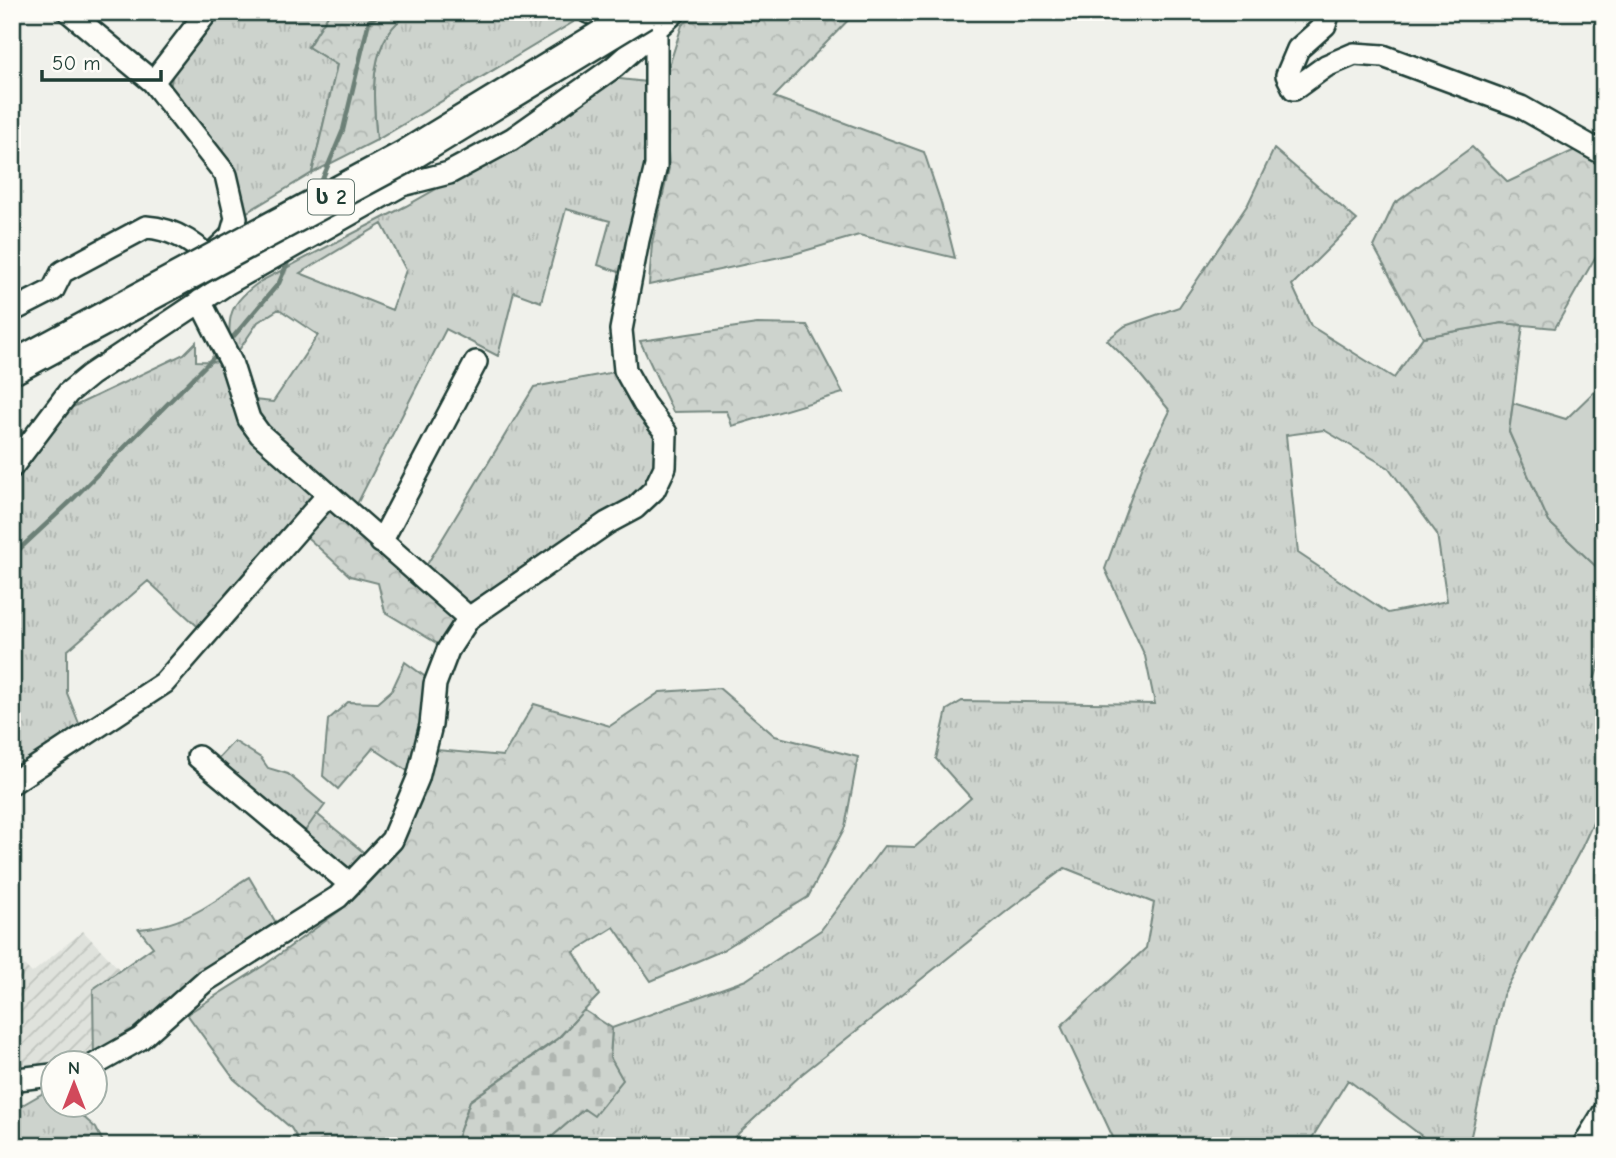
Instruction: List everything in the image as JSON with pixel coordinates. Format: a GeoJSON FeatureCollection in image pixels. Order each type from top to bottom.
{"type":"FeatureCollection","features":[{"type":"Feature","properties":{"kind":"highway","name":"ს 2"},"geometry":{"type":"LineString","coordinates":[[12,368],[405,157],[649,20]]}},
{"type":"Feature","properties":{"kind":"street"},"geometry":{"type":"LineString","coordinates":[[69,12],[153,82],[226,175],[236,218],[231,236],[209,256]]}},
{"type":"Feature","properties":{"kind":"street"},"geometry":{"type":"LineString","coordinates":[[153,82],[207,12]]}},
{"type":"Feature","properties":{"kind":"street"},"geometry":{"type":"LineString","coordinates":[[588,12],[649,20],[675,12]]}},
{"type":"Feature","properties":{"kind":"street"},"geometry":{"type":"LineString","coordinates":[[1329,12],[1325,25],[1298,49],[1287,75],[1294,89],[1326,66],[1354,54],[1383,57],[1521,107],[1604,154]]}},
{"type":"Feature","properties":{"kind":"street"},"geometry":{"type":"LineString","coordinates":[[12,467],[68,393],[90,376],[228,283],[402,185],[449,173],[512,139],[614,67],[649,20]]}},
{"type":"Feature","properties":{"kind":"street"},"geometry":{"type":"LineString","coordinates":[[108,1057],[140,1039],[205,981],[338,897],[392,840],[418,778],[431,725],[435,684],[448,650],[469,618],[607,523],[635,508],[654,490],[666,467],[666,433],[644,404],[625,370],[621,330],[638,240],[656,166],[649,20]]}},
{"type":"Feature","properties":{"kind":"street"},"geometry":{"type":"LineString","coordinates":[[12,311],[53,290],[62,272],[146,227],[161,228],[180,235],[209,256],[228,283]]}},
{"type":"Feature","properties":{"kind":"street"},"geometry":{"type":"LineString","coordinates":[[200,301],[231,362],[249,419],[260,433],[469,618]]}},
{"type":"Feature","properties":{"kind":"street"},"geometry":{"type":"LineString","coordinates":[[381,542],[476,362]]}},
{"type":"Feature","properties":{"kind":"street"},"geometry":{"type":"LineString","coordinates":[[12,783],[164,683],[328,495]]}},
{"type":"Feature","properties":{"kind":"street"},"geometry":{"type":"LineString","coordinates":[[198,757],[350,884]]}},
{"type":"Feature","properties":{"kind":"street"},"geometry":{"type":"LineString","coordinates":[[12,1083],[18,1079],[38,1077]]}},
{"type":"Feature","properties":{"kind":"street"},"geometry":{"type":"LineString","coordinates":[[1583,1146],[1604,1112]]}},
{"type":"Feature","properties":{"kind":"shaded area"},"geometry":{"type":"Polygon","coordinates":[[[83,931],[121,971],[93,989],[94,1050],[38,1050],[38,1074],[12,1073],[12,953],[32,973],[83,931]]]}},
{"type":"Feature","properties":{"kind":"green space"},"geometry":{"type":"Polygon","coordinates":[[[220,12],[330,12],[308,47],[337,65],[312,173],[244,214],[169,97],[173,68],[220,12]]]}},
{"type":"Feature","properties":{"kind":"green space"},"geometry":{"type":"Polygon","coordinates":[[[330,12],[411,12],[386,36],[380,52],[374,87],[377,140],[312,173],[337,65],[308,47],[330,12]]]}},
{"type":"Feature","properties":{"kind":"green space"},"geometry":{"type":"Polygon","coordinates":[[[411,12],[590,12],[377,140],[374,87],[380,52],[386,36],[411,12]]]}},
{"type":"Feature","properties":{"kind":"green space"},"geometry":{"type":"Polygon","coordinates":[[[699,12],[856,12],[774,97],[924,152],[955,258],[859,235],[794,254],[649,285],[652,243],[669,168],[664,82],[682,25],[699,12]]]}},
{"type":"Feature","properties":{"kind":"green space"},"geometry":{"type":"Polygon","coordinates":[[[611,78],[655,83],[656,166],[631,276],[598,265],[610,221],[566,209],[541,302],[514,292],[498,356],[446,329],[351,516],[328,495],[206,634],[148,581],[67,651],[67,693],[84,736],[12,783],[12,436],[184,354],[196,342],[196,361],[231,362],[231,316],[234,307],[249,290],[261,281],[406,206],[512,146],[611,78]],[[382,224],[300,273],[392,310],[406,270],[382,224]],[[279,309],[258,322],[231,362],[244,399],[273,402],[318,335],[279,309]]]}},
{"type":"Feature","properties":{"kind":"green space"},"geometry":{"type":"Polygon","coordinates":[[[1472,147],[1508,182],[1579,148],[1604,164],[1604,253],[1596,256],[1555,328],[1502,323],[1423,337],[1374,247],[1394,204],[1472,147]]]}},
{"type":"Feature","properties":{"kind":"green space"},"geometry":{"type":"Polygon","coordinates":[[[1274,149],[1357,220],[1292,285],[1311,326],[1394,378],[1423,337],[1502,323],[1523,325],[1509,432],[1549,522],[1604,574],[1604,646],[1592,688],[1604,734],[1604,799],[1582,847],[1503,995],[1470,1140],[1479,1146],[1435,1146],[1348,1080],[1307,1146],[1117,1146],[1061,1026],[1146,948],[1154,903],[1065,868],[802,1074],[725,1146],[541,1146],[584,1109],[594,1115],[610,1057],[612,1028],[746,980],[821,930],[884,846],[915,847],[971,798],[936,759],[947,710],[962,701],[1155,704],[1145,656],[1105,569],[1143,465],[1170,411],[1133,366],[1107,340],[1125,326],[1179,307],[1248,204],[1274,149]],[[1324,430],[1286,435],[1298,553],[1388,613],[1447,601],[1437,534],[1389,468],[1324,430]]]}},
{"type":"Feature","properties":{"kind":"green space"},"geometry":{"type":"Polygon","coordinates":[[[757,324],[807,325],[843,393],[732,426],[727,411],[673,412],[640,341],[757,324]]]}},
{"type":"Feature","properties":{"kind":"green space"},"geometry":{"type":"Polygon","coordinates":[[[625,370],[666,433],[654,490],[469,618],[420,576],[534,387],[625,370]]]}},
{"type":"Feature","properties":{"kind":"green space"},"geometry":{"type":"Polygon","coordinates":[[[1604,382],[1604,574],[1549,522],[1509,432],[1513,403],[1566,419],[1604,382]]]}},
{"type":"Feature","properties":{"kind":"green space"},"geometry":{"type":"Polygon","coordinates":[[[328,495],[469,618],[448,650],[385,612],[378,583],[350,576],[298,529],[328,495]]]}},
{"type":"Feature","properties":{"kind":"green space"},"geometry":{"type":"Polygon","coordinates":[[[405,662],[435,684],[418,778],[373,748],[338,789],[323,776],[328,720],[348,702],[377,703],[392,690],[405,662]]]}},
{"type":"Feature","properties":{"kind":"green space"},"geometry":{"type":"Polygon","coordinates":[[[719,688],[775,736],[858,757],[845,827],[808,897],[721,951],[651,981],[614,927],[574,952],[599,995],[558,1038],[470,1101],[458,1136],[441,1146],[302,1146],[291,1128],[234,1079],[187,1014],[266,964],[342,909],[358,894],[400,849],[424,777],[437,750],[503,756],[534,704],[610,726],[660,692],[719,688]]]}},
{"type":"Feature","properties":{"kind":"green space"},"geometry":{"type":"Polygon","coordinates":[[[234,741],[261,758],[268,768],[288,774],[325,805],[298,841],[210,767],[234,741]]]}},
{"type":"Feature","properties":{"kind":"green space"},"geometry":{"type":"Polygon","coordinates":[[[317,814],[373,860],[350,884],[298,841],[317,814]]]}},
{"type":"Feature","properties":{"kind":"green space"},"geometry":{"type":"Polygon","coordinates":[[[249,877],[282,933],[108,1053],[108,1050],[94,1050],[93,989],[153,947],[139,929],[168,924],[186,917],[217,900],[249,877]]]}},
{"type":"Feature","properties":{"kind":"green space"},"geometry":{"type":"Polygon","coordinates":[[[584,1010],[612,1028],[610,1057],[623,1080],[594,1116],[584,1109],[541,1146],[461,1146],[458,1136],[470,1101],[558,1039],[584,1010]]]}},
{"type":"Feature","properties":{"kind":"green space"},"geometry":{"type":"Polygon","coordinates":[[[38,1096],[38,1120],[87,1120],[96,1128],[105,1146],[12,1146],[12,1111],[38,1096]]]}},
{"type":"Feature","properties":{"kind":"waterway"},"geometry":{"type":"LineString","coordinates":[[319,187],[343,130],[369,21],[383,12]]}},
{"type":"Feature","properties":{"kind":"waterway"},"geometry":{"type":"LineString","coordinates":[[233,337],[279,283],[290,257]]}},
{"type":"Feature","properties":{"kind":"waterway"},"geometry":{"type":"LineString","coordinates":[[12,556],[71,501],[214,357]]}}]}
